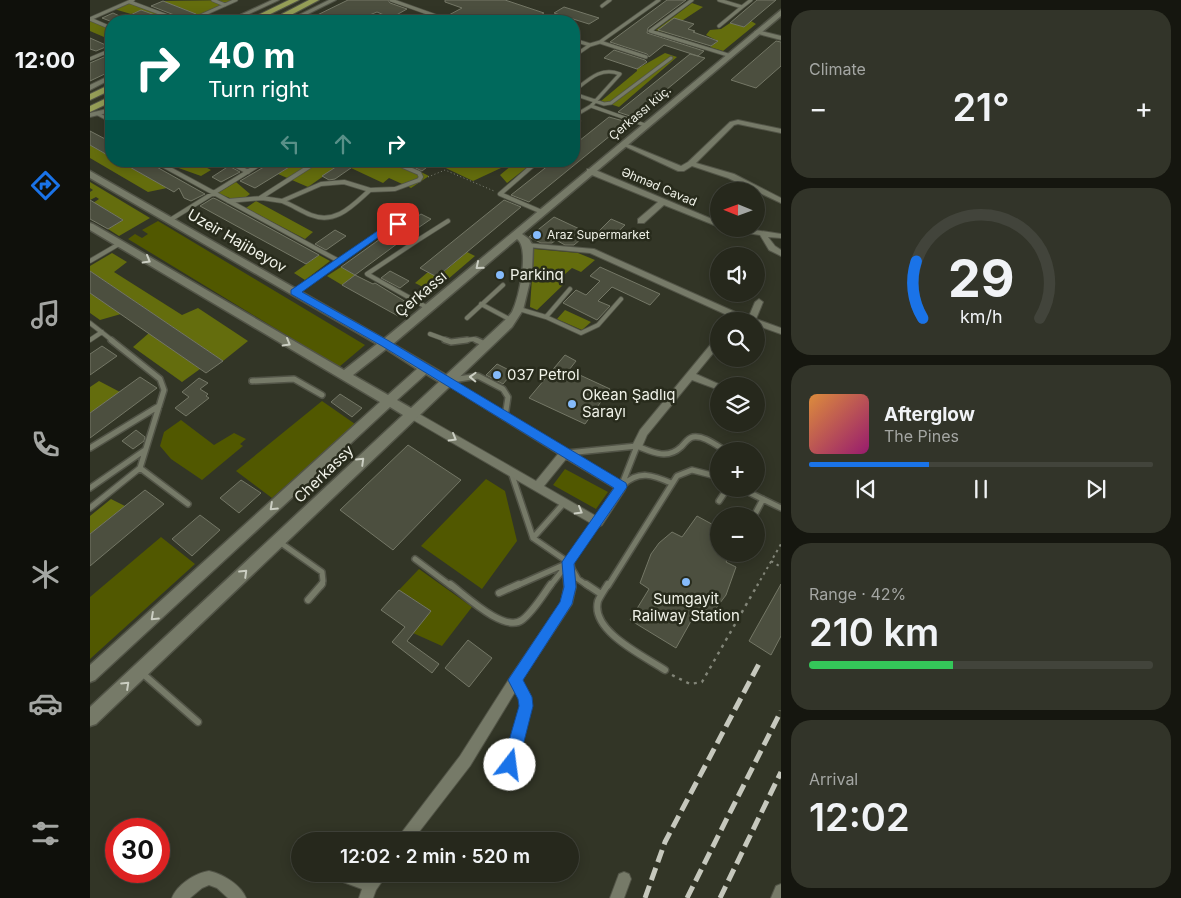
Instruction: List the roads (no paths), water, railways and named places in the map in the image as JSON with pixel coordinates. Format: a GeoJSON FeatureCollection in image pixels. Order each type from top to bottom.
{"type":"FeatureCollection","features":[{"type":"Feature","properties":{"kind":"main road"},"geometry":{"type":"LineString","coordinates":[[263,15],[295,0]]}},
{"type":"Feature","properties":{"kind":"main road"},"geometry":{"type":"LineString","coordinates":[[284,15],[315,0]]}},
{"type":"Feature","properties":{"kind":"main road"},"geometry":{"type":"LineString","coordinates":[[90,97],[105,90]]}},
{"type":"Feature","properties":{"kind":"main road"},"geometry":{"type":"LineString","coordinates":[[92,113],[105,103]]}},
{"type":"Feature","properties":{"kind":"street"},"geometry":{"type":"LineString","coordinates":[[243,15],[276,0]]}},
{"type":"Feature","properties":{"kind":"street"},"geometry":{"type":"LineString","coordinates":[[302,15],[333,0]]}},
{"type":"Feature","properties":{"kind":"street","name":"Çerkassı küç."},"geometry":{"type":"LineString","coordinates":[[516,234],[781,12]]}},
{"type":"Feature","properties":{"kind":"street"},"geometry":{"type":"LineString","coordinates":[[757,32],[781,38]]}},
{"type":"Feature","properties":{"kind":"street"},"geometry":{"type":"LineString","coordinates":[[90,88],[105,81]]}},
{"type":"Feature","properties":{"kind":"street"},"geometry":{"type":"LineString","coordinates":[[92,113],[105,111]]}},
{"type":"Feature","properties":{"kind":"street"},"geometry":{"type":"LineString","coordinates":[[623,144],[681,169],[691,164],[732,123],[738,122],[781,131]]}},
{"type":"Feature","properties":{"kind":"street"},"geometry":{"type":"LineString","coordinates":[[691,164],[731,176],[781,202]]}},
{"type":"Feature","properties":{"kind":"street","name":"Əhməd Cavad"},"geometry":{"type":"LineString","coordinates":[[590,171],[710,220]]}},
{"type":"Feature","properties":{"kind":"street","name":"Uzeir Hajibeyov"},"geometry":{"type":"LineString","coordinates":[[90,174],[447,381]]}},
{"type":"Feature","properties":{"kind":"street"},"geometry":{"type":"LineString","coordinates":[[642,221],[663,201]]}},
{"type":"Feature","properties":{"kind":"street"},"geometry":{"type":"LineString","coordinates":[[90,226],[388,402],[598,522],[622,487],[447,381]]}},
{"type":"Feature","properties":{"kind":"street"},"geometry":{"type":"LineString","coordinates":[[765,233],[781,236]]}},
{"type":"Feature","properties":{"kind":"street"},"geometry":{"type":"LineString","coordinates":[[516,234],[526,240],[528,245],[591,251],[652,277],[723,312]]}},
{"type":"Feature","properties":{"kind":"street","name":"Çerkassı"},"geometry":{"type":"LineString","coordinates":[[344,376],[516,234]]}},
{"type":"Feature","properties":{"kind":"street"},"geometry":{"type":"LineString","coordinates":[[765,238],[772,248],[781,253]]}},
{"type":"Feature","properties":{"kind":"street","name":"Cherkassy"},"geometry":{"type":"LineString","coordinates":[[90,718],[511,320],[519,309],[523,296],[528,245]]}},
{"type":"Feature","properties":{"kind":"street"},"geometry":{"type":"LineString","coordinates":[[755,312],[759,302]]}},
{"type":"Feature","properties":{"kind":"street"},"geometry":{"type":"LineString","coordinates":[[765,325],[781,331]]}},
{"type":"Feature","properties":{"kind":"street"},"geometry":{"type":"LineString","coordinates":[[637,446],[643,433],[710,350]]}},
{"type":"Feature","properties":{"kind":"street","name":"Cherkassy"},"geometry":{"type":"LineString","coordinates":[[90,676],[425,368]]}},
{"type":"Feature","properties":{"kind":"street"},"geometry":{"type":"LineString","coordinates":[[689,375],[710,383]]}},
{"type":"Feature","properties":{"kind":"street"},"geometry":{"type":"LineString","coordinates":[[537,487],[565,453]]}},
{"type":"Feature","properties":{"kind":"street"},"geometry":{"type":"LineString","coordinates":[[411,832],[465,761],[515,680],[566,604],[570,587],[568,562]]}},
{"type":"Feature","properties":{"kind":"street"},"geometry":{"type":"LineString","coordinates":[[510,765],[526,706],[525,697],[515,680]]}},
{"type":"Feature","properties":{"kind":"street"},"geometry":{"type":"LineString","coordinates":[[179,898],[197,881],[206,877],[217,878],[239,898]]}},
{"type":"Feature","properties":{"kind":"street"},"geometry":{"type":"LineString","coordinates":[[617,898],[624,879]]}},
{"type":"Feature","properties":{"kind":"street"},"geometry":{"type":"LineString","coordinates":[[778,898],[781,891]]}},
{"type":"Feature","properties":{"kind":"lane"},"geometry":{"type":"LineString","coordinates":[[213,0],[225,5]]}},
{"type":"Feature","properties":{"kind":"lane"},"geometry":{"type":"LineString","coordinates":[[202,15],[236,0]]}},
{"type":"Feature","properties":{"kind":"lane"},"geometry":{"type":"LineString","coordinates":[[391,0],[433,15]]}},
{"type":"Feature","properties":{"kind":"lane"},"geometry":{"type":"LineString","coordinates":[[602,6],[610,0]]}},
{"type":"Feature","properties":{"kind":"lane"},"geometry":{"type":"LineString","coordinates":[[580,52],[590,45],[600,42],[658,0]]}},
{"type":"Feature","properties":{"kind":"lane"},"geometry":{"type":"LineString","coordinates":[[692,0],[650,31],[728,55]]}},
{"type":"Feature","properties":{"kind":"lane"},"geometry":{"type":"LineString","coordinates":[[719,0],[742,7]]}},
{"type":"Feature","properties":{"kind":"lane"},"geometry":{"type":"LineString","coordinates":[[719,26],[751,0]]}},
{"type":"Feature","properties":{"kind":"lane"},"geometry":{"type":"LineString","coordinates":[[105,25],[90,19],[132,1],[166,15]]}},
{"type":"Feature","properties":{"kind":"lane"},"geometry":{"type":"LineString","coordinates":[[580,42],[590,45]]}},
{"type":"Feature","properties":{"kind":"lane"},"geometry":{"type":"LineString","coordinates":[[600,42],[646,57]]}},
{"type":"Feature","properties":{"kind":"lane"},"geometry":{"type":"LineString","coordinates":[[90,59],[104,53]]}},
{"type":"Feature","properties":{"kind":"lane"},"geometry":{"type":"LineString","coordinates":[[90,54],[96,56]]}},
{"type":"Feature","properties":{"kind":"lane"},"geometry":{"type":"LineString","coordinates":[[580,95],[595,101],[611,103],[670,58]]}},
{"type":"Feature","properties":{"kind":"lane"},"geometry":{"type":"LineString","coordinates":[[580,87],[603,70],[620,74],[620,77],[591,106],[580,112]]}},
{"type":"Feature","properties":{"kind":"lane"},"geometry":{"type":"LineString","coordinates":[[591,106],[645,125]]}},
{"type":"Feature","properties":{"kind":"lane"},"geometry":{"type":"LineString","coordinates":[[92,113],[105,118]]}},
{"type":"Feature","properties":{"kind":"lane"},"geometry":{"type":"LineString","coordinates":[[166,167],[338,261]]}},
{"type":"Feature","properties":{"kind":"lane"},"geometry":{"type":"LineString","coordinates":[[239,167],[248,172]]}},
{"type":"Feature","properties":{"kind":"lane"},"geometry":{"type":"LineString","coordinates":[[170,220],[256,167]]}},
{"type":"Feature","properties":{"kind":"lane"},"geometry":{"type":"LineString","coordinates":[[260,198],[309,167]]}},
{"type":"Feature","properties":{"kind":"lane"},"geometry":{"type":"LineString","coordinates":[[282,201],[330,182],[344,182],[370,190],[395,189],[419,180],[421,177],[419,173],[405,167]]}},
{"type":"Feature","properties":{"kind":"lane"},"geometry":{"type":"LineString","coordinates":[[531,167],[500,194],[542,212]]}},
{"type":"Feature","properties":{"kind":"lane"},"geometry":{"type":"LineString","coordinates":[[228,201],[260,198],[282,201],[313,216],[328,219],[345,210],[370,190]]}},
{"type":"Feature","properties":{"kind":"lane"},"geometry":{"type":"LineString","coordinates":[[428,308],[367,274],[448,221]]}},
{"type":"Feature","properties":{"kind":"lane"},"geometry":{"type":"LineString","coordinates":[[295,292],[392,224],[398,224],[416,236],[418,240]]}},
{"type":"Feature","properties":{"kind":"lane"},"geometry":{"type":"LineString","coordinates":[[90,261],[119,244]]}},
{"type":"Feature","properties":{"kind":"lane"},"geometry":{"type":"LineString","coordinates":[[467,318],[503,285]]}},
{"type":"Feature","properties":{"kind":"lane"},"geometry":{"type":"LineString","coordinates":[[546,317],[570,289]]}},
{"type":"Feature","properties":{"kind":"lane"},"geometry":{"type":"LineString","coordinates":[[519,309],[546,317],[581,333],[592,331],[622,299]]}},
{"type":"Feature","properties":{"kind":"lane"},"geometry":{"type":"LineString","coordinates":[[481,304],[511,320]]}},
{"type":"Feature","properties":{"kind":"lane"},"geometry":{"type":"LineString","coordinates":[[90,323],[160,379],[164,390],[140,468],[90,508]]}},
{"type":"Feature","properties":{"kind":"lane"},"geometry":{"type":"LineString","coordinates":[[90,340],[102,332]]}},
{"type":"Feature","properties":{"kind":"lane"},"geometry":{"type":"LineString","coordinates":[[430,334],[451,342],[474,338],[486,345]]}},
{"type":"Feature","properties":{"kind":"lane"},"geometry":{"type":"LineString","coordinates":[[447,381],[478,376],[503,389],[508,397],[505,417]]}},
{"type":"Feature","properties":{"kind":"lane"},"geometry":{"type":"LineString","coordinates":[[252,381],[294,379],[322,395]]}},
{"type":"Feature","properties":{"kind":"lane"},"geometry":{"type":"LineString","coordinates":[[90,448],[160,406]]}},
{"type":"Feature","properties":{"kind":"lane"},"geometry":{"type":"LineString","coordinates":[[565,453],[637,446],[660,454],[670,455],[677,452],[687,440],[694,437],[710,443]]}},
{"type":"Feature","properties":{"kind":"lane"},"geometry":{"type":"LineString","coordinates":[[622,487],[637,446]]}},
{"type":"Feature","properties":{"kind":"lane"},"geometry":{"type":"LineString","coordinates":[[90,488],[146,449]]}},
{"type":"Feature","properties":{"kind":"lane"},"geometry":{"type":"LineString","coordinates":[[140,468],[188,504]]}},
{"type":"Feature","properties":{"kind":"lane"},"geometry":{"type":"LineString","coordinates":[[665,670],[608,633],[602,626],[596,609],[601,594],[671,483],[683,471],[691,470],[710,474]]}},
{"type":"Feature","properties":{"kind":"lane"},"geometry":{"type":"LineString","coordinates":[[511,472],[532,538],[568,562],[578,579],[601,594]]}},
{"type":"Feature","properties":{"kind":"lane"},"geometry":{"type":"LineString","coordinates":[[622,487],[633,476],[639,474],[654,475],[671,483]]}},
{"type":"Feature","properties":{"kind":"lane"},"geometry":{"type":"LineString","coordinates":[[719,501],[722,497]]}},
{"type":"Feature","properties":{"kind":"lane"},"geometry":{"type":"LineString","coordinates":[[759,497],[781,508]]}},
{"type":"Feature","properties":{"kind":"lane"},"geometry":{"type":"LineString","coordinates":[[759,507],[763,499]]}},
{"type":"Feature","properties":{"kind":"lane"},"geometry":{"type":"LineString","coordinates":[[532,538],[564,503]]}},
{"type":"Feature","properties":{"kind":"lane"},"geometry":{"type":"LineString","coordinates":[[415,559],[497,619],[512,625],[518,624],[524,619],[598,522]]}},
{"type":"Feature","properties":{"kind":"lane"},"geometry":{"type":"LineString","coordinates":[[278,540],[322,572],[324,578],[322,586],[308,600]]}},
{"type":"Feature","properties":{"kind":"lane"},"geometry":{"type":"LineString","coordinates":[[499,593],[568,562]]}},
{"type":"Feature","properties":{"kind":"lane"},"geometry":{"type":"LineString","coordinates":[[140,671],[198,722]]}},
{"type":"Feature","properties":{"kind":"railway"},"geometry":{"type":"LineString","coordinates":[[645,898],[665,842],[761,660]]}},
{"type":"Feature","properties":{"kind":"railway"},"geometry":{"type":"LineString","coordinates":[[687,898],[781,711]]}},
{"type":"Feature","properties":{"kind":"railway"},"geometry":{"type":"LineString","coordinates":[[720,898],[781,772]]}},
{"type":"Feature","properties":{"kind":"place","name":"Araz Supermarket"},"geometry":{"type":"Point","coordinates":[537,235]}},
{"type":"Feature","properties":{"kind":"place","name":"Parkinq"},"geometry":{"type":"Point","coordinates":[500,275]}},
{"type":"Feature","properties":{"kind":"place","name":"037 Petrol"},"geometry":{"type":"Point","coordinates":[497,375]}},
{"type":"Feature","properties":{"kind":"place","name":"Okean Şadlıq Sarayı"},"geometry":{"type":"Point","coordinates":[572,404]}},
{"type":"Feature","properties":{"kind":"place","name":"Sumgayit Railway Station"},"geometry":{"type":"Point","coordinates":[686,582]}}]}
